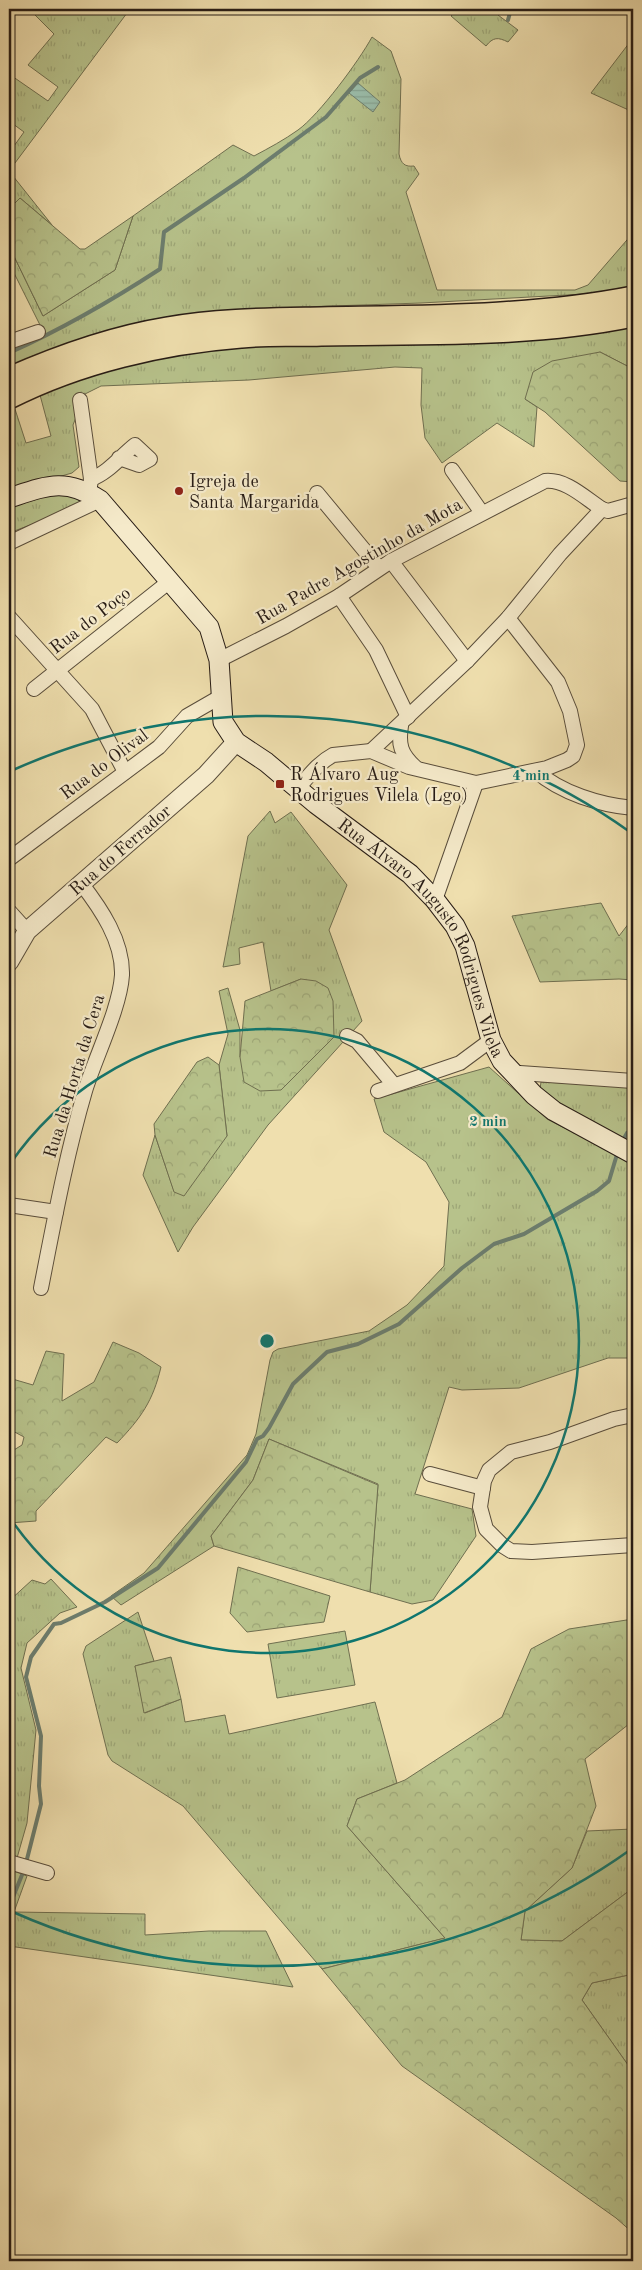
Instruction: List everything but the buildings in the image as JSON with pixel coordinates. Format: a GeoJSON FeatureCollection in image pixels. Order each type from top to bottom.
{"type":"FeatureCollection","features":[{"type":"Feature","properties":{"kind":"main road"},"geometry":{"type":"LineString","coordinates":[[9,378],[73,353],[168,328],[255,318],[521,312],[633,297]]}},
{"type":"Feature","properties":{"kind":"main road"},"geometry":{"type":"LineString","coordinates":[[9,398],[66,374],[144,351],[244,336],[490,332],[578,324],[633,316]]}},
{"type":"Feature","properties":{"kind":"main road"},"geometry":{"type":"LineString","coordinates":[[9,498],[50,485],[60,484],[93,491]]}},
{"type":"Feature","properties":{"kind":"main road","name":"Rua Álvaro Augusto Rodrigues Vilela"},"geometry":{"type":"LineString","coordinates":[[93,491],[209,627],[219,660],[223,722],[236,742],[410,874],[435,900],[455,926],[464,946],[491,1040],[502,1061],[534,1095],[554,1112],[633,1154]]}},
{"type":"Feature","properties":{"kind":"street"},"geometry":{"type":"LineString","coordinates":[[9,342],[38,332]]}},
{"type":"Feature","properties":{"kind":"street"},"geometry":{"type":"LineString","coordinates":[[80,400],[93,491]]}},
{"type":"Feature","properties":{"kind":"street"},"geometry":{"type":"LineString","coordinates":[[9,543],[93,491],[101,476],[120,458]]}},
{"type":"Feature","properties":{"kind":"street"},"geometry":{"type":"LineString","coordinates":[[452,470],[482,513]]}},
{"type":"Feature","properties":{"kind":"street","name":"Rua Padre Agostinho da Mota"},"geometry":{"type":"LineString","coordinates":[[219,660],[286,626],[338,596],[378,568],[545,481],[551,480],[567,486],[602,510]]}},
{"type":"Feature","properties":{"kind":"street"},"geometry":{"type":"LineString","coordinates":[[317,493],[378,568]]}},
{"type":"Feature","properties":{"kind":"street"},"geometry":{"type":"LineString","coordinates":[[371,752],[467,661],[508,618],[560,554],[602,510],[608,511],[633,504]]}},
{"type":"Feature","properties":{"kind":"street"},"geometry":{"type":"LineString","coordinates":[[391,561],[467,661]]}},
{"type":"Feature","properties":{"kind":"street","name":"Rua do Poço"},"geometry":{"type":"LineString","coordinates":[[34,689],[170,580]]}},
{"type":"Feature","properties":{"kind":"street"},"geometry":{"type":"LineString","coordinates":[[338,596],[376,650],[404,722],[399,738],[400,750],[405,758],[418,769]]}},
{"type":"Feature","properties":{"kind":"street"},"geometry":{"type":"LineString","coordinates":[[9,617],[92,709],[125,772]]}},
{"type":"Feature","properties":{"kind":"street"},"geometry":{"type":"LineString","coordinates":[[298,788],[320,762],[333,756],[371,752],[418,769],[476,783],[536,771],[573,756],[577,745],[570,712],[558,682],[508,618]]}},
{"type":"Feature","properties":{"kind":"street","name":"Rua do Olival"},"geometry":{"type":"LineString","coordinates":[[9,860],[159,747],[187,716],[220,697]]}},
{"type":"Feature","properties":{"kind":"street","name":"Rua do Ferrador"},"geometry":{"type":"LineString","coordinates":[[9,962],[27,931],[206,775],[236,742]]}},
{"type":"Feature","properties":{"kind":"street"},"geometry":{"type":"LineString","coordinates":[[536,771],[547,781],[594,800],[612,806],[633,808]]}},
{"type":"Feature","properties":{"kind":"street"},"geometry":{"type":"LineString","coordinates":[[435,900],[476,783]]}},
{"type":"Feature","properties":{"kind":"street","name":"Rua da Horta da Cera"},"geometry":{"type":"LineString","coordinates":[[42,1288],[69,1146],[86,1088],[118,995],[122,975],[118,948],[102,910],[81,884]]}},
{"type":"Feature","properties":{"kind":"street"},"geometry":{"type":"LineString","coordinates":[[9,911],[27,931]]}},
{"type":"Feature","properties":{"kind":"street"},"geometry":{"type":"LineString","coordinates":[[347,1036],[357,1041],[394,1085]]}},
{"type":"Feature","properties":{"kind":"street"},"geometry":{"type":"LineString","coordinates":[[378,1091],[460,1063],[491,1040]]}},
{"type":"Feature","properties":{"kind":"street"},"geometry":{"type":"LineString","coordinates":[[513,1074],[633,1081]]}},
{"type":"Feature","properties":{"kind":"street"},"geometry":{"type":"LineString","coordinates":[[9,1205],[56,1212]]}},
{"type":"Feature","properties":{"kind":"street"},"geometry":{"type":"LineString","coordinates":[[633,1416],[614,1419],[550,1442],[511,1452],[489,1470],[483,1488],[480,1507],[483,1522],[495,1539],[511,1551],[532,1552],[633,1545]]}},
{"type":"Feature","properties":{"kind":"street"},"geometry":{"type":"LineString","coordinates":[[430,1474],[483,1488]]}},
{"type":"Feature","properties":{"kind":"street"},"geometry":{"type":"LineString","coordinates":[[13,1862],[42,1871]]}},
{"type":"Feature","properties":{"kind":"green space"},"geometry":{"type":"Polygon","coordinates":[[[29,9],[130,9],[9,171],[9,153],[24,132],[9,121],[9,74],[48,101],[58,87],[28,65],[54,34],[29,9]]]}},
{"type":"Feature","properties":{"kind":"green space"},"geometry":{"type":"Polygon","coordinates":[[[457,9],[504,9],[499,11],[498,15],[518,30],[508,42],[496,39],[486,46],[451,16],[457,9]]]}},
{"type":"Feature","properties":{"kind":"green space"},"geometry":{"type":"Polygon","coordinates":[[[372,37],[391,51],[401,79],[399,154],[404,164],[414,166],[419,174],[406,192],[437,290],[575,290],[588,285],[633,233],[633,287],[585,294],[421,303],[272,308],[9,369],[9,344],[44,333],[9,263],[9,171],[52,225],[20,198],[12,252],[43,316],[115,270],[133,216],[233,145],[254,156],[307,123],[338,87],[372,37]]]}},
{"type":"Feature","properties":{"kind":"green space"},"geometry":{"type":"Polygon","coordinates":[[[633,38],[633,112],[591,93],[633,38]]]}},
{"type":"Feature","properties":{"kind":"green space"},"geometry":{"type":"Polygon","coordinates":[[[20,198],[80,249],[85,249],[133,216],[115,270],[43,316],[12,252],[11,207],[20,198]]]}},
{"type":"Feature","properties":{"kind":"green space"},"geometry":{"type":"Polygon","coordinates":[[[633,325],[633,369],[600,352],[525,399],[537,407],[534,447],[497,423],[442,463],[425,438],[421,405],[422,368],[395,367],[249,380],[101,386],[85,394],[73,425],[79,467],[72,473],[9,491],[9,408],[14,406],[26,443],[51,436],[40,395],[94,374],[123,366],[180,355],[239,348],[283,345],[392,343],[633,325]]]}},
{"type":"Feature","properties":{"kind":"green space"},"geometry":{"type":"Polygon","coordinates":[[[600,352],[633,369],[633,482],[620,481],[545,412],[525,399],[533,372],[552,361],[600,352]]]}},
{"type":"Feature","properties":{"kind":"green space"},"geometry":{"type":"Polygon","coordinates":[[[49,495],[73,495],[83,505],[9,533],[9,508],[49,495]]]}},
{"type":"Feature","properties":{"kind":"green space"},"geometry":{"type":"Polygon","coordinates":[[[270,811],[275,823],[291,812],[347,885],[329,930],[362,1021],[268,1125],[193,1227],[178,1252],[143,1175],[155,1135],[174,1191],[227,1136],[219,1065],[228,1034],[219,991],[228,988],[240,1030],[240,1057],[301,979],[271,991],[263,942],[239,948],[240,964],[223,967],[248,836],[270,811]]]}},
{"type":"Feature","properties":{"kind":"green space"},"geometry":{"type":"Polygon","coordinates":[[[601,903],[619,936],[633,918],[633,980],[540,982],[512,916],[601,903]]]}},
{"type":"Feature","properties":{"kind":"green space"},"geometry":{"type":"Polygon","coordinates":[[[301,979],[316,981],[328,988],[333,1001],[334,1037],[281,1090],[260,1091],[244,1082],[240,1057],[245,1001],[301,979]]]}},
{"type":"Feature","properties":{"kind":"green space"},"geometry":{"type":"Polygon","coordinates":[[[208,1057],[219,1065],[227,1136],[184,1196],[174,1192],[155,1135],[154,1124],[197,1062],[208,1057]]]}},
{"type":"Feature","properties":{"kind":"green space"},"geometry":{"type":"Polygon","coordinates":[[[489,1067],[547,1119],[633,1163],[633,1358],[608,1358],[519,1388],[462,1390],[449,1387],[415,1494],[472,1509],[476,1536],[433,1600],[412,1604],[370,1592],[378,1484],[269,1439],[253,1480],[211,1536],[214,1546],[121,1605],[111,1596],[144,1573],[247,1455],[256,1434],[273,1352],[278,1349],[369,1331],[407,1305],[444,1266],[449,1202],[426,1162],[384,1132],[374,1099],[489,1067]]]}},
{"type":"Feature","properties":{"kind":"green space"},"geometry":{"type":"Polygon","coordinates":[[[541,1082],[633,1086],[633,1146],[546,1098],[540,1089],[541,1082]]]}},
{"type":"Feature","properties":{"kind":"green space"},"geometry":{"type":"Polygon","coordinates":[[[113,1342],[139,1353],[161,1367],[154,1390],[145,1408],[117,1443],[106,1437],[36,1511],[36,1521],[9,1523],[9,1453],[22,1445],[24,1437],[9,1429],[9,1378],[33,1385],[46,1351],[64,1354],[62,1401],[94,1382],[113,1342]]]}},
{"type":"Feature","properties":{"kind":"green space"},"geometry":{"type":"Polygon","coordinates":[[[269,1439],[378,1485],[370,1592],[214,1546],[211,1536],[253,1480],[269,1439]]]}},
{"type":"Feature","properties":{"kind":"green space"},"geometry":{"type":"Polygon","coordinates":[[[238,1567],[330,1596],[324,1622],[247,1632],[230,1613],[238,1567]]]}},
{"type":"Feature","properties":{"kind":"green space"},"geometry":{"type":"Polygon","coordinates":[[[51,1579],[77,1607],[60,1613],[27,1643],[21,1668],[36,1730],[27,1823],[17,1858],[9,1855],[9,1601],[32,1580],[45,1584],[51,1579]]]}},
{"type":"Feature","properties":{"kind":"green space"},"geometry":{"type":"Polygon","coordinates":[[[138,1612],[154,1661],[135,1666],[145,1713],[181,1699],[185,1722],[225,1715],[229,1734],[375,1702],[397,1783],[357,1799],[347,1826],[445,1938],[322,1969],[183,1806],[112,1761],[108,1755],[83,1654],[86,1646],[138,1612]]]}},
{"type":"Feature","properties":{"kind":"green space"},"geometry":{"type":"Polygon","coordinates":[[[633,1619],[633,1727],[629,1724],[585,1759],[596,1806],[572,1868],[525,1911],[521,1940],[562,1941],[633,1888],[633,1974],[592,1983],[582,2000],[633,2072],[633,2233],[616,2218],[402,2066],[322,1969],[445,1938],[347,1826],[357,1799],[405,1780],[502,1717],[531,1649],[569,1629],[633,1619]]]}},
{"type":"Feature","properties":{"kind":"green space"},"geometry":{"type":"Polygon","coordinates":[[[345,1631],[355,1685],[277,1698],[268,1644],[345,1631]]]}},
{"type":"Feature","properties":{"kind":"green space"},"geometry":{"type":"Polygon","coordinates":[[[171,1657],[181,1699],[144,1713],[135,1666],[171,1657]]]}},
{"type":"Feature","properties":{"kind":"green space"},"geometry":{"type":"Polygon","coordinates":[[[633,1829],[633,1888],[562,1941],[521,1940],[525,1911],[572,1868],[587,1831],[633,1829]]]}},
{"type":"Feature","properties":{"kind":"green space"},"geometry":{"type":"Polygon","coordinates":[[[9,1869],[27,1876],[14,1912],[145,1914],[145,1935],[209,1931],[266,1931],[293,1987],[9,1946],[9,1869]]]}},
{"type":"Feature","properties":{"kind":"green space"},"geometry":{"type":"Polygon","coordinates":[[[633,1974],[633,2072],[582,2000],[592,1983],[633,1974]]]}},
{"type":"Feature","properties":{"kind":"shaded area"},"geometry":{"type":"Polygon","coordinates":[[[358,83],[380,102],[373,112],[349,93],[358,83]]]}},
{"type":"Feature","properties":{"kind":"waterway"},"geometry":{"type":"LineString","coordinates":[[508,20],[511,9]]}},
{"type":"Feature","properties":{"kind":"waterway"},"geometry":{"type":"LineString","coordinates":[[9,353],[86,314],[160,269],[164,232],[244,178],[326,117],[360,78],[378,67]]}},
{"type":"Feature","properties":{"kind":"waterway"},"geometry":{"type":"LineString","coordinates":[[622,1142],[627,1133],[633,1129]]}},
{"type":"Feature","properties":{"kind":"waterway"},"geometry":{"type":"LineString","coordinates":[[26,1863],[41,1804],[39,1786],[41,1736],[26,1677],[31,1657],[54,1624],[61,1623],[105,1602],[158,1568],[246,1462],[257,1439],[263,1436],[269,1428],[293,1384],[327,1352],[358,1344],[399,1324],[462,1268],[494,1244],[524,1234],[597,1191],[609,1181],[618,1151]]}},
{"type":"Feature","properties":{"kind":"waterway"},"geometry":{"type":"LineString","coordinates":[[9,1907],[24,1870]]}},
{"type":"Feature","properties":{"kind":"place","name":"Igreja de Santa Margarida"},"geometry":{"type":"Point","coordinates":[179,491]}},
{"type":"Feature","properties":{"kind":"place","name":"R Álvaro Aug Rodrigues Vilela (Lgo)"},"geometry":{"type":"Point","coordinates":[280,784]}}]}
